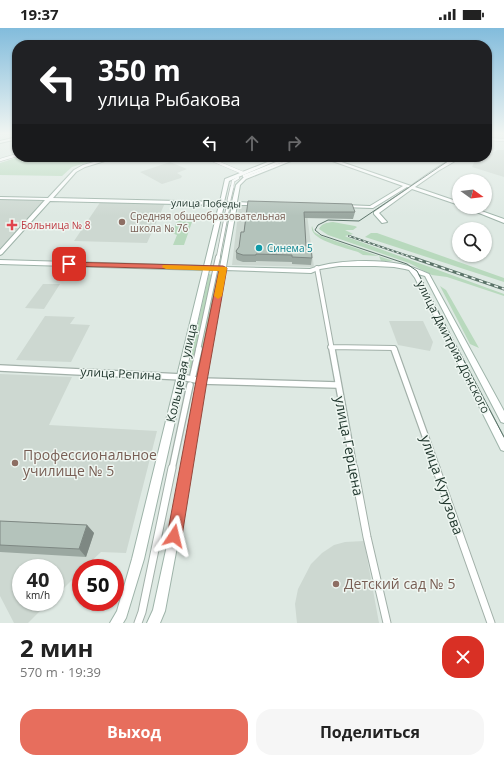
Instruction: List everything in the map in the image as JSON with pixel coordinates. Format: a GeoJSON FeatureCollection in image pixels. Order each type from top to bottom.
{"type":"FeatureCollection","features":[{"type":"Feature","properties":{"kind":"street"},"geometry":{"type":"LineString","coordinates":[[0,253],[75,171],[84,166],[98,162]]}},
{"type":"Feature","properties":{"kind":"street"},"geometry":{"type":"LineString","coordinates":[[215,162],[244,176],[279,162]]}},
{"type":"Feature","properties":{"kind":"street"},"geometry":{"type":"LineString","coordinates":[[244,176],[273,162]]}},
{"type":"Feature","properties":{"kind":"street"},"geometry":{"type":"LineString","coordinates":[[229,200],[233,181],[237,177],[285,162]]}},
{"type":"Feature","properties":{"kind":"street"},"geometry":{"type":"LineString","coordinates":[[339,162],[452,202]]}},
{"type":"Feature","properties":{"kind":"street"},"geometry":{"type":"LineString","coordinates":[[384,222],[376,213],[452,162]]}},
{"type":"Feature","properties":{"kind":"street","name":"Кольцевая улица"},"geometry":{"type":"LineString","coordinates":[[153,623],[159,611],[174,536],[197,378],[218,268],[238,185],[244,176]]}},
{"type":"Feature","properties":{"kind":"street","name":"Кольцевая улица"},"geometry":{"type":"LineString","coordinates":[[116,623],[122,614],[138,559],[182,377],[227,180],[237,177]]}},
{"type":"Feature","properties":{"kind":"street"},"geometry":{"type":"LineString","coordinates":[[340,206],[371,207],[406,186]]}},
{"type":"Feature","properties":{"kind":"street","name":"улица Победы"},"geometry":{"type":"LineString","coordinates":[[0,198],[264,204]]}},
{"type":"Feature","properties":{"kind":"street"},"geometry":{"type":"LineString","coordinates":[[218,268],[228,207]]}},
{"type":"Feature","properties":{"kind":"street"},"geometry":{"type":"LineString","coordinates":[[485,214],[504,221]]}},
{"type":"Feature","properties":{"kind":"street"},"geometry":{"type":"LineString","coordinates":[[0,262],[311,271],[327,265],[396,265],[410,269]]}},
{"type":"Feature","properties":{"kind":"street","name":"улица Герцена"},"geometry":{"type":"LineString","coordinates":[[316,268],[367,537],[387,623]]}},
{"type":"Feature","properties":{"kind":"street","name":"улица Дмитрия Донского"},"geometry":{"type":"LineString","coordinates":[[410,269],[427,275],[504,419]]}},
{"type":"Feature","properties":{"kind":"street","name":"улица Дмитрия Донского"},"geometry":{"type":"LineString","coordinates":[[410,269],[418,278],[504,448]]}},
{"type":"Feature","properties":{"kind":"street","name":"улица Кутузова"},"geometry":{"type":"LineString","coordinates":[[330,348],[394,348],[491,623]]}},
{"type":"Feature","properties":{"kind":"street","name":"улица Репина"},"geometry":{"type":"LineString","coordinates":[[0,368],[182,377],[192,380],[197,378],[337,385]]}},
{"type":"Feature","properties":{"kind":"street"},"geometry":{"type":"LineString","coordinates":[[138,623],[142,612],[190,385]]}},
{"type":"Feature","properties":{"kind":"shaded area"},"geometry":{"type":"Polygon","coordinates":[[[504,161],[504,177],[472,167],[474,162],[504,161]]]}},
{"type":"Feature","properties":{"kind":"shaded area"},"geometry":{"type":"Polygon","coordinates":[[[170,162],[187,169],[177,173],[182,176],[181,178],[162,184],[140,172],[170,162]]]}},
{"type":"Feature","properties":{"kind":"shaded area","name":"Больница № 8"},"geometry":{"type":"Polygon","coordinates":[[[0,199],[47,200],[0,250],[0,199]]]}},
{"type":"Feature","properties":{"kind":"shaded area","name":"Средняя общеобразовательная школа № 76"},"geometry":{"type":"Polygon","coordinates":[[[101,201],[165,203],[147,243],[74,241],[101,201]]]}},
{"type":"Feature","properties":{"kind":"shaded area"},"geometry":{"type":"Polygon","coordinates":[[[239,206],[306,207],[314,267],[232,265],[239,206]]]}},
{"type":"Feature","properties":{"kind":"shaded area"},"geometry":{"type":"Polygon","coordinates":[[[43,284],[60,284],[44,309],[25,308],[43,284]]]}},
{"type":"Feature","properties":{"kind":"shaded area"},"geometry":{"type":"Polygon","coordinates":[[[45,316],[75,317],[70,324],[90,325],[71,362],[16,360],[45,316]]]}},
{"type":"Feature","properties":{"kind":"shaded area"},"geometry":{"type":"Polygon","coordinates":[[[389,321],[423,321],[433,342],[430,351],[398,345],[389,321]]]}},
{"type":"Feature","properties":{"kind":"shaded area"},"geometry":{"type":"Polygon","coordinates":[[[0,374],[72,377],[49,425],[157,431],[126,553],[101,552],[94,559],[72,559],[72,580],[64,588],[64,559],[12,559],[12,611],[40,611],[28,623],[14,623],[0,596],[0,374]]]}},
{"type":"Feature","properties":{"kind":"shaded area","name":"Детский сад № 5"},"geometry":{"type":"Polygon","coordinates":[[[364,541],[379,623],[297,623],[295,604],[298,589],[311,564],[322,553],[334,545],[345,542],[364,541]]]}},
{"type":"Feature","properties":{"kind":"green space"},"geometry":{"type":"Polygon","coordinates":[[[7,161],[89,162],[72,167],[62,176],[0,175],[0,163],[7,161]]]}},
{"type":"Feature","properties":{"kind":"green space"},"geometry":{"type":"Polygon","coordinates":[[[177,221],[192,222],[184,245],[173,245],[177,235],[172,233],[177,221]]]}},
{"type":"Feature","properties":{"kind":"green space"},"geometry":{"type":"Polygon","coordinates":[[[333,222],[357,227],[353,230],[345,230],[353,234],[345,236],[347,237],[504,294],[504,296],[447,277],[432,275],[409,263],[328,235],[319,229],[323,224],[333,222]]]}},
{"type":"Feature","properties":{"kind":"green space"},"geometry":{"type":"Polygon","coordinates":[[[312,226],[314,232],[321,236],[379,256],[363,255],[329,243],[312,231],[312,226]]]}},
{"type":"Feature","properties":{"kind":"green space"},"geometry":{"type":"Polygon","coordinates":[[[371,233],[377,233],[452,260],[452,262],[459,262],[504,278],[504,282],[365,237],[371,233]]]}},
{"type":"Feature","properties":{"kind":"green space"},"geometry":{"type":"Polygon","coordinates":[[[379,256],[393,261],[381,261],[379,256]]]}},
{"type":"Feature","properties":{"kind":"green space"},"geometry":{"type":"Polygon","coordinates":[[[209,274],[212,275],[192,368],[188,368],[209,274]]]}},
{"type":"Feature","properties":{"kind":"green space"},"geometry":{"type":"Polygon","coordinates":[[[215,274],[218,275],[200,368],[196,368],[215,274]]]}},
{"type":"Feature","properties":{"kind":"green space"},"geometry":{"type":"Polygon","coordinates":[[[440,286],[446,290],[479,348],[470,344],[440,286]]]}},
{"type":"Feature","properties":{"kind":"building"},"geometry":{"type":"Polygon","coordinates":[[[248,201],[352,204],[355,212],[304,212],[306,246],[311,246],[312,258],[292,257],[292,255],[243,255],[237,253],[236,251],[239,247],[241,232],[244,232],[248,201]]]}},
{"type":"Feature","properties":{"kind":"building"},"geometry":{"type":"Polygon","coordinates":[[[0,521],[87,525],[79,549],[0,545],[0,521]]]}},
{"type":"Feature","properties":{"kind":"tram line"},"geometry":{"type":"LineString","coordinates":[[447,162],[359,221],[328,220],[318,225],[315,230],[321,235],[407,264],[417,271],[504,437]]}},
{"type":"Feature","properties":{"kind":"railway"},"geometry":{"type":"LineString","coordinates":[[349,236],[414,258]]}},
{"type":"Feature","properties":{"kind":"railway"},"geometry":{"type":"LineString","coordinates":[[411,257],[504,289]]}},
{"type":"Feature","properties":{"kind":"slow traffic"},"geometry":{"type":"LineString","coordinates":[[166,267],[223,268],[218,296]]}},
{"type":"Feature","properties":{"kind":"place","name":"Средняя общеобразовательная школа № 76"},"geometry":{"type":"Point","coordinates":[122,222]}},
{"type":"Feature","properties":{"kind":"place","name":"Больница № 8"},"geometry":{"type":"Point","coordinates":[12,225]}},
{"type":"Feature","properties":{"kind":"place","name":"Синема 5"},"geometry":{"type":"Point","coordinates":[259,248]}},
{"type":"Feature","properties":{"kind":"place","name":"Профессиональное училище № 5"},"geometry":{"type":"Point","coordinates":[15,463]}},
{"type":"Feature","properties":{"kind":"place","name":"Детский сад № 5"},"geometry":{"type":"Point","coordinates":[336,584]}},
{"type":"Feature","properties":{"kind":"route"},"geometry":{"type":"LineString","coordinates":[[69,264],[223,268],[201,381],[174,536]]}}]}
